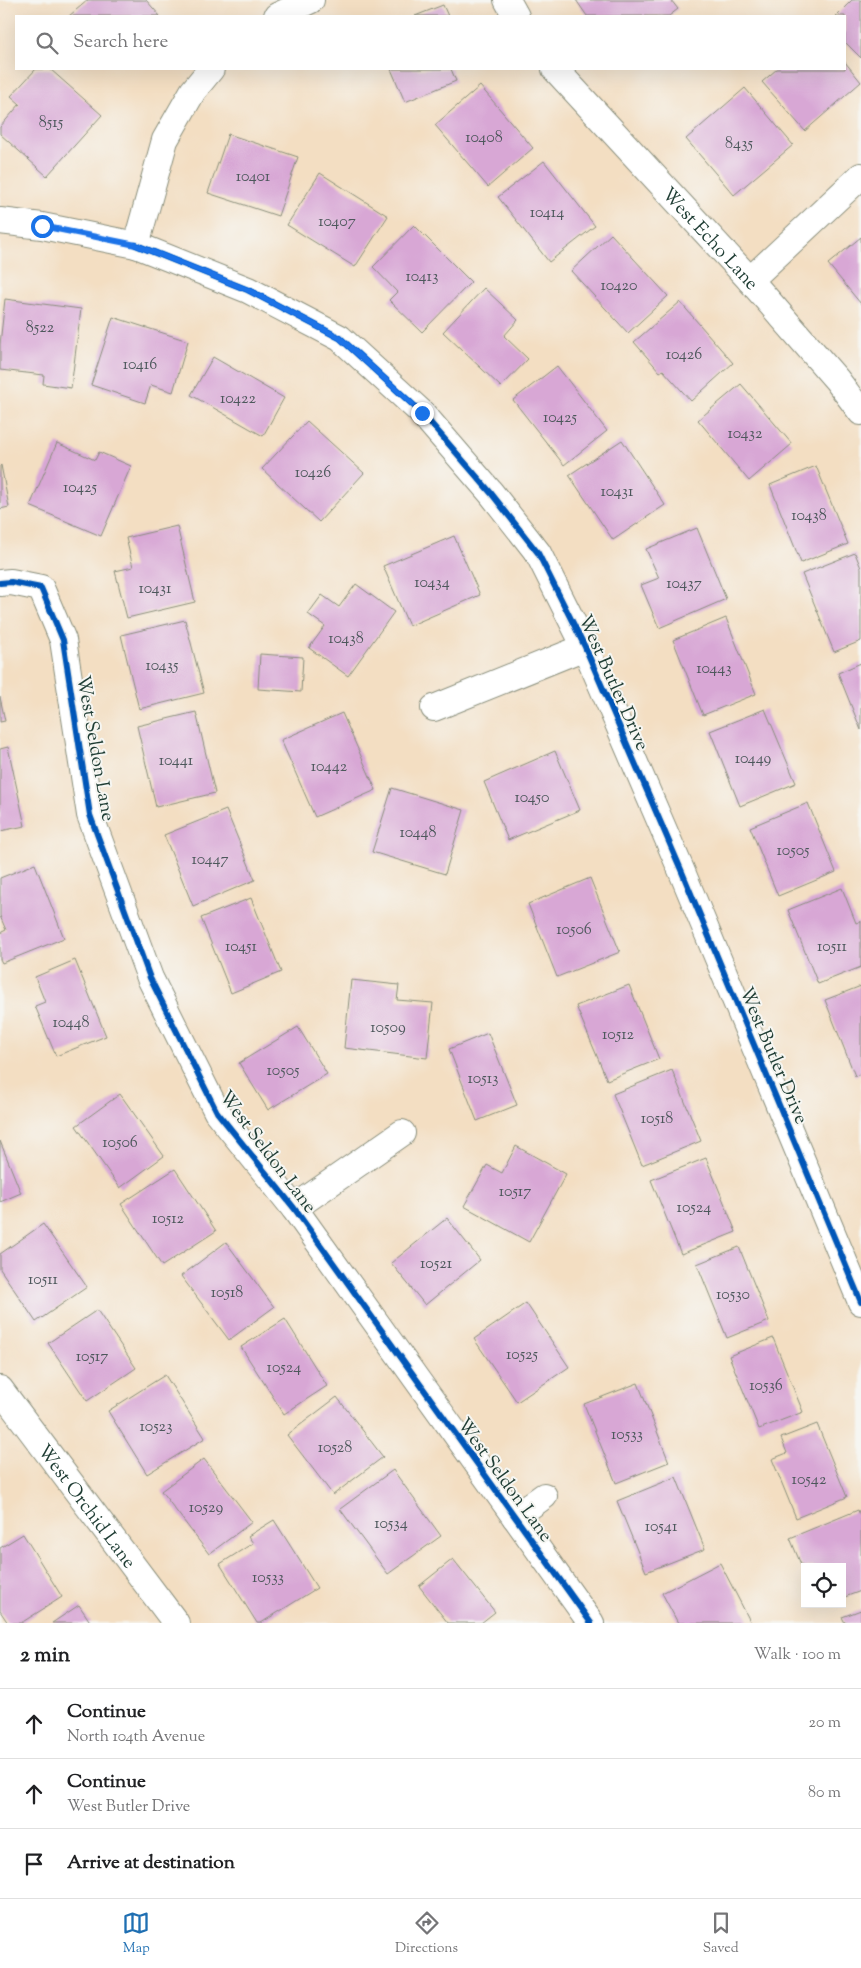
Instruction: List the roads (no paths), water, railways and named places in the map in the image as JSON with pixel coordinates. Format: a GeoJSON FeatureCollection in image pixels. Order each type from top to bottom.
{"type":"FeatureCollection","features":[{"type":"Feature","properties":{"kind":"street"},"geometry":{"type":"LineString","coordinates":[[279,15],[311,0]]}},
{"type":"Feature","properties":{"kind":"street"},"geometry":{"type":"LineString","coordinates":[[507,0],[515,15]]}},
{"type":"Feature","properties":{"kind":"street"},"geometry":{"type":"LineString","coordinates":[[136,245],[164,140],[193,91],[210,70]]}},
{"type":"Feature","properties":{"kind":"street","name":"West Echo Lane"},"geometry":{"type":"LineString","coordinates":[[556,70],[750,280],[831,373],[861,412]]}},
{"type":"Feature","properties":{"kind":"street"},"geometry":{"type":"LineString","coordinates":[[750,280],[861,176]]}},
{"type":"Feature","properties":{"kind":"street","name":"West Butler Drive"},"geometry":{"type":"LineString","coordinates":[[0,220],[42,226],[136,245],[248,290],[340,338],[422,413],[538,553],[585,647],[682,872],[861,1302]]}},
{"type":"Feature","properties":{"kind":"street","name":"West Seldon Lane"},"geometry":{"type":"LineString","coordinates":[[0,583],[11,582],[41,588],[63,640],[90,815],[150,978],[217,1112],[294,1208],[591,1623]]}},
{"type":"Feature","properties":{"kind":"street"},"geometry":{"type":"LineString","coordinates":[[434,708],[585,647]]}},
{"type":"Feature","properties":{"kind":"street"},"geometry":{"type":"LineString","coordinates":[[294,1208],[402,1133]]}},
{"type":"Feature","properties":{"kind":"street","name":"West Orchid Lane"},"geometry":{"type":"LineString","coordinates":[[0,1389],[176,1623]]}},
{"type":"Feature","properties":{"kind":"street"},"geometry":{"type":"LineString","coordinates":[[515,1517],[544,1496]]}}]}
